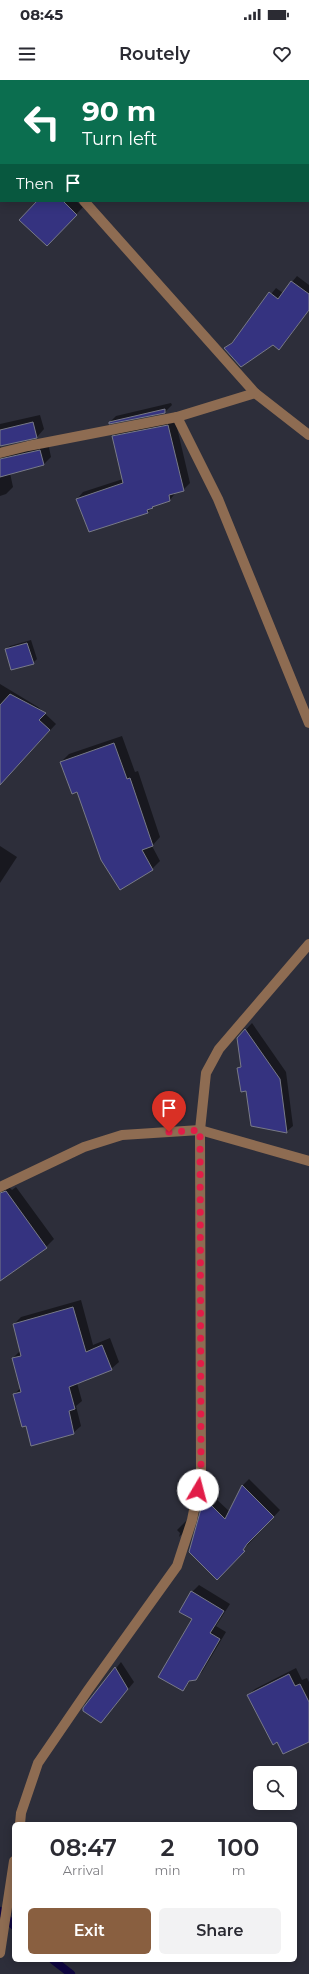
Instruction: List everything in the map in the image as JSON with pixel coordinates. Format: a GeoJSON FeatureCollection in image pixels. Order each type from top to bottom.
{"type":"FeatureCollection","features":[{"type":"Feature","properties":{"kind":"street"},"geometry":{"type":"LineString","coordinates":[[85,202],[256,393],[309,435]]}},
{"type":"Feature","properties":{"kind":"street"},"geometry":{"type":"LineString","coordinates":[[0,453],[28,446],[178,417],[256,393]]}},
{"type":"Feature","properties":{"kind":"street"},"geometry":{"type":"LineString","coordinates":[[178,417],[218,499],[309,723]]}},
{"type":"Feature","properties":{"kind":"street"},"geometry":{"type":"LineString","coordinates":[[20,1822],[21,1813],[38,1762],[177,1566],[192,1520],[201,1475],[200,1130],[206,1074],[219,1049],[309,944]]}},
{"type":"Feature","properties":{"kind":"street"},"geometry":{"type":"LineString","coordinates":[[0,1187],[84,1147],[122,1135],[200,1130],[309,1161]]}},
{"type":"Feature","properties":{"kind":"street"},"geometry":{"type":"LineString","coordinates":[[0,1952],[12,1874]]}},
{"type":"Feature","properties":{"kind":"building"},"geometry":{"type":"Polygon","coordinates":[[[36,202],[64,202],[77,215],[47,246],[19,220],[36,202]]]}},
{"type":"Feature","properties":{"kind":"building"},"geometry":{"type":"Polygon","coordinates":[[[291,281],[309,294],[309,310],[279,350],[273,345],[241,367],[224,348],[232,343],[269,292],[278,299],[291,281]]]}},
{"type":"Feature","properties":{"kind":"building"},"geometry":{"type":"Polygon","coordinates":[[[165,409],[165,413],[109,424],[109,422],[165,409]]]}},
{"type":"Feature","properties":{"kind":"building"},"geometry":{"type":"Polygon","coordinates":[[[33,422],[37,438],[0,446],[0,430],[33,422]]]}},
{"type":"Feature","properties":{"kind":"building"},"geometry":{"type":"Polygon","coordinates":[[[168,425],[184,491],[169,495],[170,501],[152,507],[153,508],[147,510],[148,513],[89,532],[76,499],[123,483],[112,436],[168,425]]]}},
{"type":"Feature","properties":{"kind":"building"},"geometry":{"type":"Polygon","coordinates":[[[40,450],[44,465],[0,477],[0,459],[40,450]]]}},
{"type":"Feature","properties":{"kind":"building"},"geometry":{"type":"Polygon","coordinates":[[[27,643],[34,664],[11,670],[5,649],[27,643]]]}},
{"type":"Feature","properties":{"kind":"building"},"geometry":{"type":"Polygon","coordinates":[[[10,694],[46,713],[39,720],[50,730],[0,785],[0,705],[10,694]]]}},
{"type":"Feature","properties":{"kind":"building"},"geometry":{"type":"Polygon","coordinates":[[[114,743],[127,779],[130,778],[153,846],[142,850],[153,870],[120,890],[101,860],[77,792],[72,794],[60,762],[114,743]]]}},
{"type":"Feature","properties":{"kind":"building"},"geometry":{"type":"Polygon","coordinates":[[[245,1029],[280,1079],[287,1133],[251,1126],[246,1091],[241,1092],[237,1068],[241,1067],[237,1038],[245,1029]]]}},
{"type":"Feature","properties":{"kind":"building"},"geometry":{"type":"Polygon","coordinates":[[[6,1191],[47,1248],[0,1281],[0,1193],[6,1191]]]}},
{"type":"Feature","properties":{"kind":"building"},"geometry":{"type":"Polygon","coordinates":[[[73,1307],[86,1352],[102,1345],[112,1370],[69,1387],[75,1409],[69,1411],[74,1434],[31,1446],[26,1426],[22,1427],[13,1394],[21,1392],[12,1358],[21,1356],[13,1324],[73,1307]]]}},
{"type":"Feature","properties":{"kind":"building"},"geometry":{"type":"Polygon","coordinates":[[[242,1485],[274,1517],[247,1544],[243,1550],[245,1551],[217,1580],[189,1552],[202,1505],[207,1501],[225,1519],[242,1485]]]}},
{"type":"Feature","properties":{"kind":"building"},"geometry":{"type":"Polygon","coordinates":[[[191,1591],[224,1611],[210,1633],[220,1639],[196,1680],[189,1681],[183,1691],[158,1677],[192,1619],[179,1612],[191,1591]]]}},
{"type":"Feature","properties":{"kind":"building"},"geometry":{"type":"Polygon","coordinates":[[[115,1667],[128,1689],[101,1723],[83,1711],[83,1708],[115,1667]]]}},
{"type":"Feature","properties":{"kind":"building"},"geometry":{"type":"Polygon","coordinates":[[[289,1674],[295,1686],[300,1684],[309,1702],[309,1742],[283,1754],[277,1742],[273,1745],[247,1695],[289,1674]]]}},
{"type":"Feature","properties":{"kind":"waterway"},"geometry":{"type":"LineString","coordinates":[[0,1911],[12,1924]]}},
{"type":"Feature","properties":{"kind":"waterway"},"geometry":{"type":"LineString","coordinates":[[56,1962],[71,1974]]}},
{"type":"Feature","properties":{"kind":"route"},"geometry":{"type":"LineString","coordinates":[[169,1132],[200,1130],[201,1475],[198,1490]]}}]}
